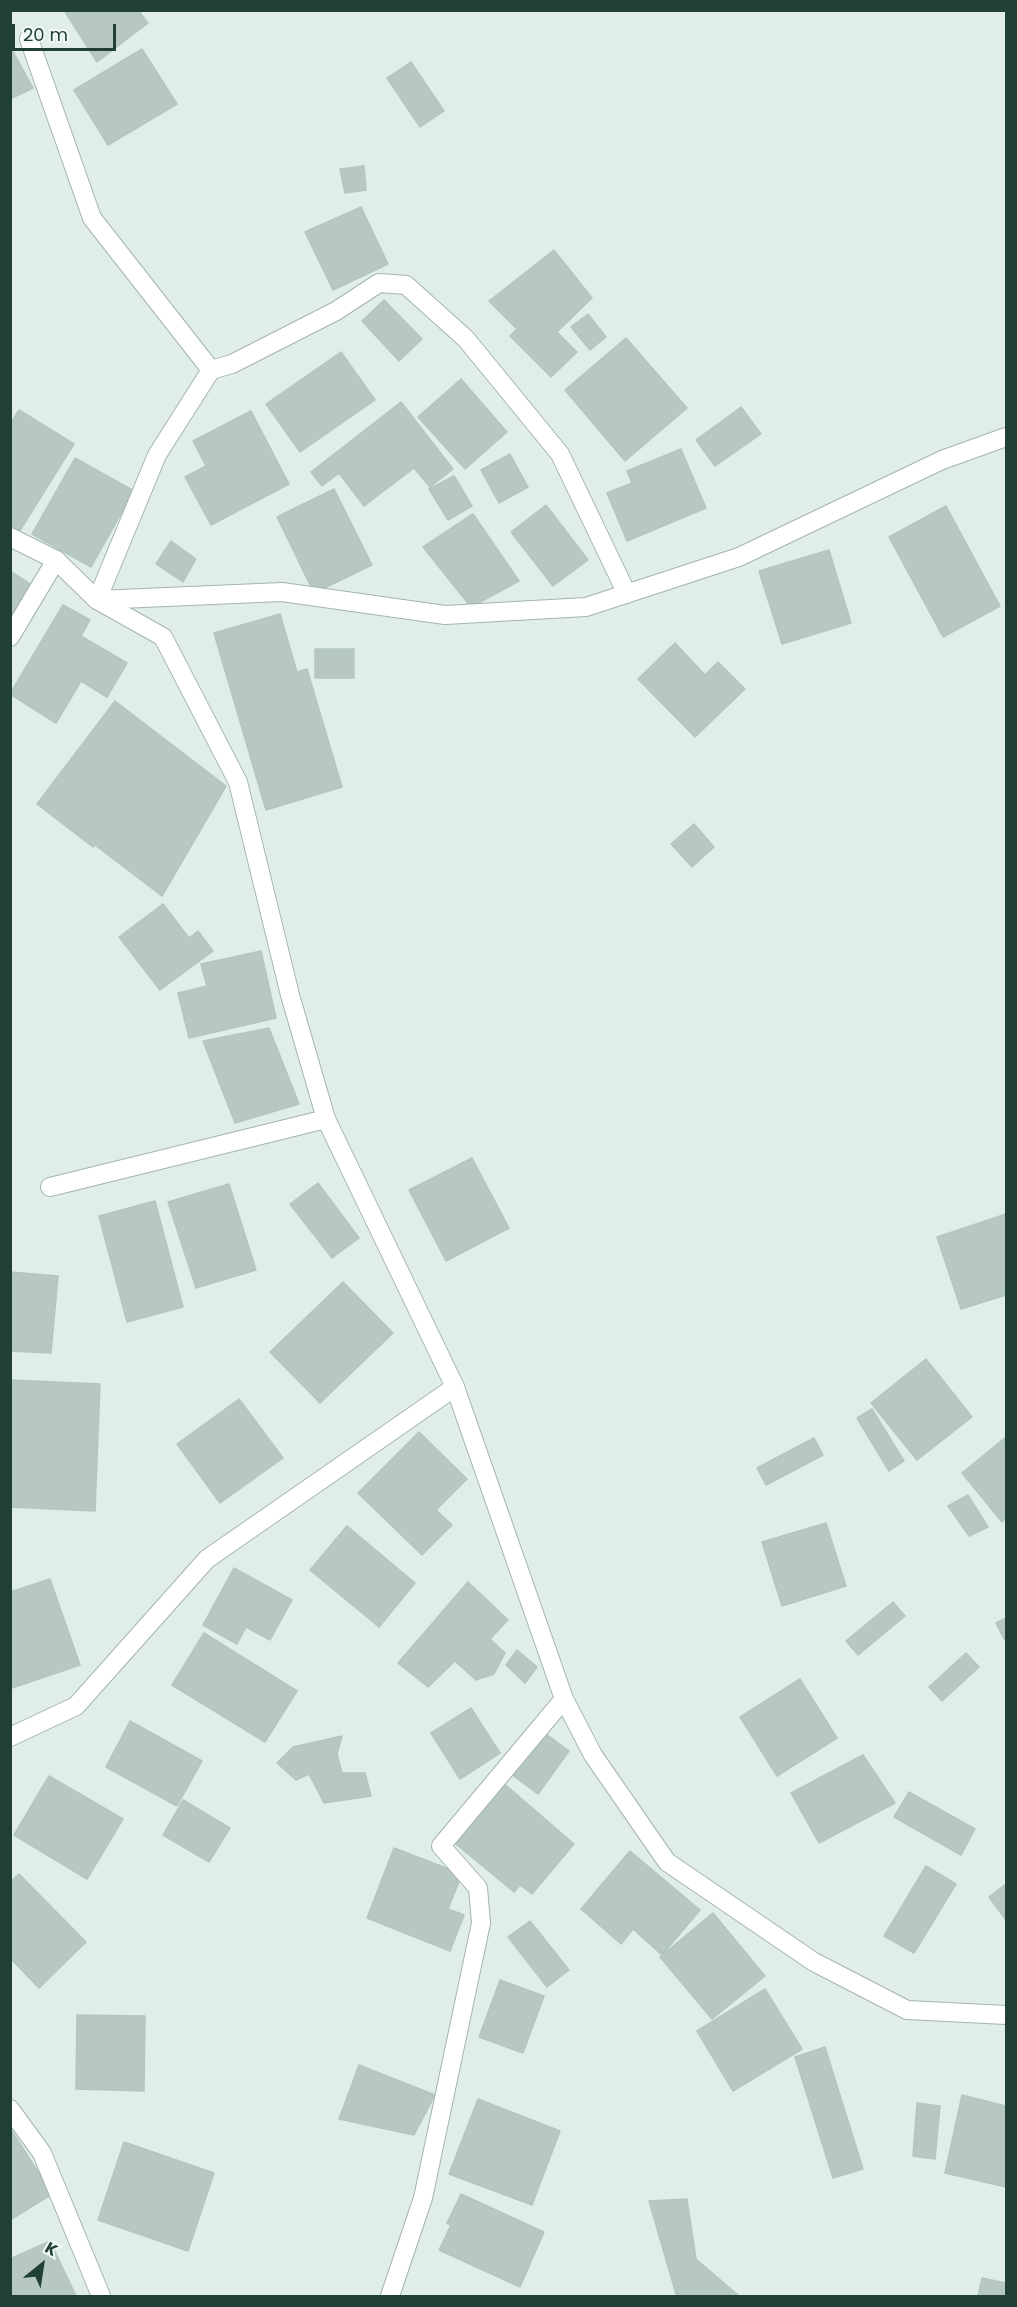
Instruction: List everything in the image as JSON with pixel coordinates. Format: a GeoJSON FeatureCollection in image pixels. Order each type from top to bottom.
{"type":"FeatureCollection","features":[{"type":"Feature","properties":{"kind":"street"},"geometry":{"type":"LineString","coordinates":[[29,39],[92,218],[211,370]]}},
{"type":"Feature","properties":{"kind":"street"},"geometry":{"type":"LineString","coordinates":[[97,600],[157,455],[211,370],[232,364],[336,311],[379,283],[406,285],[466,339],[560,454],[627,594]]}},
{"type":"Feature","properties":{"kind":"street"},"geometry":{"type":"LineString","coordinates":[[97,600],[282,592],[445,615],[586,607],[739,557],[942,460],[1006,437]]}},
{"type":"Feature","properties":{"kind":"street"},"geometry":{"type":"LineString","coordinates":[[10,537],[56,560],[97,600],[163,637],[238,782],[290,995],[326,1119],[455,1387],[564,1699],[592,1755],[667,1862],[814,1962],[907,2010],[1006,2015]]}},
{"type":"Feature","properties":{"kind":"street"},"geometry":{"type":"LineString","coordinates":[[10,637],[56,560]]}},
{"type":"Feature","properties":{"kind":"street"},"geometry":{"type":"LineString","coordinates":[[50,1187],[326,1119]]}},
{"type":"Feature","properties":{"kind":"street"},"geometry":{"type":"LineString","coordinates":[[10,1737],[76,1706],[207,1559],[455,1387]]}},
{"type":"Feature","properties":{"kind":"street"},"geometry":{"type":"LineString","coordinates":[[390,2296],[423,2198],[481,1923],[477,1888],[441,1846],[564,1699]]}},
{"type":"Feature","properties":{"kind":"street"},"geometry":{"type":"LineString","coordinates":[[10,2109],[42,2153],[101,2296]]}},
{"type":"Feature","properties":{"kind":"building"},"geometry":{"type":"Polygon","coordinates":[[[64,10],[138,10],[148,23],[97,62],[64,10]]]}},
{"type":"Feature","properties":{"kind":"building"},"geometry":{"type":"Polygon","coordinates":[[[10,46],[33,88],[10,99],[10,46]]]}},
{"type":"Feature","properties":{"kind":"building"},"geometry":{"type":"Polygon","coordinates":[[[142,49],[177,104],[108,145],[74,90],[142,49]]]}},
{"type":"Feature","properties":{"kind":"building"},"geometry":{"type":"Polygon","coordinates":[[[411,62],[444,111],[420,127],[387,78],[411,62]]]}},
{"type":"Feature","properties":{"kind":"building"},"geometry":{"type":"Polygon","coordinates":[[[364,166],[366,190],[345,193],[340,169],[364,166]]]}},
{"type":"Feature","properties":{"kind":"building"},"geometry":{"type":"Polygon","coordinates":[[[361,207],[388,264],[333,290],[305,232],[361,207]]]}},
{"type":"Feature","properties":{"kind":"building"},"geometry":{"type":"Polygon","coordinates":[[[554,250],[592,298],[557,332],[577,352],[551,377],[510,336],[517,329],[489,301],[554,250]]]}},
{"type":"Feature","properties":{"kind":"building"},"geometry":{"type":"Polygon","coordinates":[[[384,300],[422,339],[399,361],[362,321],[384,300]]]}},
{"type":"Feature","properties":{"kind":"building"},"geometry":{"type":"Polygon","coordinates":[[[588,314],[606,337],[590,350],[571,327],[588,314]]]}},
{"type":"Feature","properties":{"kind":"building"},"geometry":{"type":"Polygon","coordinates":[[[626,338],[687,408],[625,461],[565,390],[626,338]]]}},
{"type":"Feature","properties":{"kind":"building"},"geometry":{"type":"Polygon","coordinates":[[[341,352],[375,400],[300,452],[266,404],[341,352]]]}},
{"type":"Feature","properties":{"kind":"building"},"geometry":{"type":"Polygon","coordinates":[[[461,379],[507,432],[465,469],[418,417],[461,379]]]}},
{"type":"Feature","properties":{"kind":"building"},"geometry":{"type":"Polygon","coordinates":[[[401,402],[453,469],[430,487],[414,468],[364,506],[339,473],[322,486],[311,472],[401,402]]]}},
{"type":"Feature","properties":{"kind":"building"},"geometry":{"type":"Polygon","coordinates":[[[741,407],[761,434],[715,466],[696,440],[741,407]]]}},
{"type":"Feature","properties":{"kind":"building"},"geometry":{"type":"Polygon","coordinates":[[[19,410],[74,444],[19,532],[10,527],[10,424],[19,410]]]}},
{"type":"Feature","properties":{"kind":"building"},"geometry":{"type":"Polygon","coordinates":[[[251,411],[289,484],[211,525],[185,477],[206,466],[193,441],[251,411]]]}},
{"type":"Feature","properties":{"kind":"building"},"geometry":{"type":"Polygon","coordinates":[[[681,449],[706,508],[627,541],[607,493],[632,483],[627,471],[681,449]]]}},
{"type":"Feature","properties":{"kind":"building"},"geometry":{"type":"Polygon","coordinates":[[[510,454],[528,487],[499,503],[481,470],[510,454]]]}},
{"type":"Feature","properties":{"kind":"building"},"geometry":{"type":"Polygon","coordinates":[[[75,458],[134,491],[91,567],[32,534],[75,458]]]}},
{"type":"Feature","properties":{"kind":"building"},"geometry":{"type":"Polygon","coordinates":[[[454,476],[472,506],[448,520],[429,489],[454,476]]]}},
{"type":"Feature","properties":{"kind":"building"},"geometry":{"type":"Polygon","coordinates":[[[334,489],[372,565],[314,593],[277,517],[334,489]]]}},
{"type":"Feature","properties":{"kind":"building"},"geometry":{"type":"Polygon","coordinates":[[[546,505],[588,560],[553,586],[511,532],[546,505]]]}},
{"type":"Feature","properties":{"kind":"building"},"geometry":{"type":"Polygon","coordinates":[[[946,506],[1000,606],[943,637],[889,537],[946,506]]]}},
{"type":"Feature","properties":{"kind":"building"},"geometry":{"type":"Polygon","coordinates":[[[473,514],[519,581],[471,607],[423,547],[473,514]]]}},
{"type":"Feature","properties":{"kind":"building"},"geometry":{"type":"Polygon","coordinates":[[[171,541],[196,559],[183,582],[156,564],[171,541]]]}},
{"type":"Feature","properties":{"kind":"building"},"geometry":{"type":"Polygon","coordinates":[[[829,550],[851,623],[782,644],[759,571],[829,550]]]}},
{"type":"Feature","properties":{"kind":"building"},"geometry":{"type":"Polygon","coordinates":[[[10,571],[33,586],[10,622],[10,571]]]}},
{"type":"Feature","properties":{"kind":"building"},"geometry":{"type":"Polygon","coordinates":[[[63,605],[90,620],[81,636],[127,663],[107,697],[81,681],[56,723],[10,694],[63,605]]]}},
{"type":"Feature","properties":{"kind":"building"},"geometry":{"type":"Polygon","coordinates":[[[280,614],[297,672],[307,669],[342,787],[266,810],[214,633],[280,614]]]}},
{"type":"Feature","properties":{"kind":"building"},"geometry":{"type":"Polygon","coordinates":[[[675,643],[705,675],[718,662],[745,689],[695,737],[638,679],[675,643]]]}},
{"type":"Feature","properties":{"kind":"building"},"geometry":{"type":"Polygon","coordinates":[[[315,649],[354,649],[354,678],[315,678],[315,649]]]}},
{"type":"Feature","properties":{"kind":"building"},"geometry":{"type":"Polygon","coordinates":[[[115,701],[226,786],[162,896],[37,804],[115,701]]]}},
{"type":"Feature","properties":{"kind":"building"},"geometry":{"type":"Polygon","coordinates":[[[694,824],[714,847],[692,867],[671,844],[694,824]]]}},
{"type":"Feature","properties":{"kind":"building"},"geometry":{"type":"Polygon","coordinates":[[[163,904],[189,938],[198,931],[213,951],[160,990],[119,937],[163,904]]]}},
{"type":"Feature","properties":{"kind":"building"},"geometry":{"type":"Polygon","coordinates":[[[261,951],[276,1018],[189,1038],[178,993],[207,986],[201,964],[261,951]]]}},
{"type":"Feature","properties":{"kind":"building"},"geometry":{"type":"Polygon","coordinates":[[[269,1028],[299,1104],[235,1123],[203,1041],[269,1028]]]}},
{"type":"Feature","properties":{"kind":"building"},"geometry":{"type":"Polygon","coordinates":[[[472,1158],[509,1228],[446,1261],[409,1190],[472,1158]]]}},
{"type":"Feature","properties":{"kind":"building"},"geometry":{"type":"Polygon","coordinates":[[[318,1183],[359,1238],[332,1258],[290,1204],[318,1183]]]}},
{"type":"Feature","properties":{"kind":"building"},"geometry":{"type":"Polygon","coordinates":[[[229,1184],[256,1270],[196,1288],[168,1202],[229,1184]]]}},
{"type":"Feature","properties":{"kind":"building"},"geometry":{"type":"Polygon","coordinates":[[[155,1201],[183,1307],[127,1322],[99,1216],[155,1201]]]}},
{"type":"Feature","properties":{"kind":"building"},"geometry":{"type":"Polygon","coordinates":[[[1006,1214],[1006,1295],[961,1309],[937,1237],[1006,1214]]]}},
{"type":"Feature","properties":{"kind":"building"},"geometry":{"type":"Polygon","coordinates":[[[10,1272],[58,1276],[51,1353],[10,1351],[10,1272]]]}},
{"type":"Feature","properties":{"kind":"building"},"geometry":{"type":"Polygon","coordinates":[[[343,1282],[393,1333],[320,1403],[270,1352],[343,1282]]]}},
{"type":"Feature","properties":{"kind":"building"},"geometry":{"type":"Polygon","coordinates":[[[926,1359],[972,1417],[917,1460],[871,1403],[926,1359]]]}},
{"type":"Feature","properties":{"kind":"building"},"geometry":{"type":"Polygon","coordinates":[[[11,1380],[100,1384],[95,1511],[10,1507],[11,1380]]]}},
{"type":"Feature","properties":{"kind":"building"},"geometry":{"type":"Polygon","coordinates":[[[239,1399],[283,1458],[220,1503],[177,1444],[239,1399]]]}},
{"type":"Feature","properties":{"kind":"building"},"geometry":{"type":"Polygon","coordinates":[[[872,1409],[904,1461],[889,1471],[857,1418],[872,1409]]]}},
{"type":"Feature","properties":{"kind":"building"},"geometry":{"type":"Polygon","coordinates":[[[419,1432],[467,1479],[436,1510],[452,1525],[422,1555],[358,1493],[419,1432]]]}},
{"type":"Feature","properties":{"kind":"building"},"geometry":{"type":"Polygon","coordinates":[[[1006,1437],[1006,1518],[1002,1522],[962,1473],[1006,1437]]]}},
{"type":"Feature","properties":{"kind":"building"},"geometry":{"type":"Polygon","coordinates":[[[814,1438],[823,1455],[766,1485],[757,1468],[814,1438]]]}},
{"type":"Feature","properties":{"kind":"building"},"geometry":{"type":"Polygon","coordinates":[[[968,1495],[988,1527],[969,1536],[948,1506],[968,1495]]]}},
{"type":"Feature","properties":{"kind":"building"},"geometry":{"type":"Polygon","coordinates":[[[826,1523],[846,1586],[782,1606],[762,1542],[826,1523]]]}},
{"type":"Feature","properties":{"kind":"building"},"geometry":{"type":"Polygon","coordinates":[[[347,1526],[415,1583],[379,1627],[310,1570],[347,1526]]]}},
{"type":"Feature","properties":{"kind":"building"},"geometry":{"type":"Polygon","coordinates":[[[234,1568],[292,1600],[270,1640],[246,1627],[237,1644],[203,1625],[234,1568]]]}},
{"type":"Feature","properties":{"kind":"building"},"geometry":{"type":"Polygon","coordinates":[[[50,1579],[80,1665],[12,1688],[10,1592],[50,1579]]]}},
{"type":"Feature","properties":{"kind":"building"},"geometry":{"type":"Polygon","coordinates":[[[468,1582],[508,1620],[490,1639],[505,1653],[494,1674],[476,1680],[455,1661],[428,1687],[398,1663],[468,1582]]]}},
{"type":"Feature","properties":{"kind":"building"},"geometry":{"type":"Polygon","coordinates":[[[893,1602],[905,1616],[858,1655],[846,1641],[893,1602]]]}},
{"type":"Feature","properties":{"kind":"building"},"geometry":{"type":"Polygon","coordinates":[[[1006,1618],[1006,1637],[1004,1639],[996,1623],[1006,1618]]]}},
{"type":"Feature","properties":{"kind":"building"},"geometry":{"type":"Polygon","coordinates":[[[204,1633],[297,1691],[265,1742],[172,1685],[204,1633]]]}},
{"type":"Feature","properties":{"kind":"building"},"geometry":{"type":"Polygon","coordinates":[[[517,1650],[537,1667],[525,1683],[506,1665],[517,1650]]]}},
{"type":"Feature","properties":{"kind":"building"},"geometry":{"type":"Polygon","coordinates":[[[966,1653],[979,1667],[942,1701],[929,1687],[966,1653]]]}},
{"type":"Feature","properties":{"kind":"building"},"geometry":{"type":"Polygon","coordinates":[[[800,1679],[837,1738],[777,1776],[740,1717],[800,1679]]]}},
{"type":"Feature","properties":{"kind":"building"},"geometry":{"type":"Polygon","coordinates":[[[471,1708],[500,1753],[460,1779],[431,1733],[471,1708]]]}},
{"type":"Feature","properties":{"kind":"building"},"geometry":{"type":"Polygon","coordinates":[[[130,1721],[202,1761],[177,1806],[106,1767],[130,1721]]]}},
{"type":"Feature","properties":{"kind":"building"},"geometry":{"type":"Polygon","coordinates":[[[542,1731],[569,1751],[538,1794],[511,1774],[542,1731]]]}},
{"type":"Feature","properties":{"kind":"building"},"geometry":{"type":"Polygon","coordinates":[[[342,1736],[337,1754],[342,1773],[365,1773],[371,1796],[324,1803],[309,1774],[296,1780],[277,1763],[293,1747],[342,1736]]]}},
{"type":"Feature","properties":{"kind":"building"},"geometry":{"type":"Polygon","coordinates":[[[863,1755],[895,1803],[819,1843],[791,1793],[863,1755]]]}},
{"type":"Feature","properties":{"kind":"building"},"geometry":{"type":"Polygon","coordinates":[[[49,1776],[123,1819],[87,1879],[14,1835],[49,1776]]]}},
{"type":"Feature","properties":{"kind":"building"},"geometry":{"type":"Polygon","coordinates":[[[501,1781],[574,1844],[532,1894],[520,1885],[514,1892],[451,1840],[501,1781]]]}},
{"type":"Feature","properties":{"kind":"building"},"geometry":{"type":"Polygon","coordinates":[[[909,1792],[975,1829],[961,1855],[894,1817],[909,1792]]]}},
{"type":"Feature","properties":{"kind":"building"},"geometry":{"type":"Polygon","coordinates":[[[183,1800],[230,1828],[209,1862],[163,1835],[183,1800]]]}},
{"type":"Feature","properties":{"kind":"building"},"geometry":{"type":"Polygon","coordinates":[[[394,1848],[462,1874],[448,1909],[464,1915],[450,1951],[367,1918],[394,1848]]]}},
{"type":"Feature","properties":{"kind":"building"},"geometry":{"type":"Polygon","coordinates":[[[630,1851],[700,1910],[662,1955],[633,1929],[621,1944],[581,1909],[630,1851]]]}},
{"type":"Feature","properties":{"kind":"building"},"geometry":{"type":"Polygon","coordinates":[[[926,1866],[956,1884],[914,1953],[884,1936],[926,1866]]]}},
{"type":"Feature","properties":{"kind":"building"},"geometry":{"type":"Polygon","coordinates":[[[19,1874],[86,1942],[39,1988],[10,1958],[10,1882],[19,1874]]]}},
{"type":"Feature","properties":{"kind":"building"},"geometry":{"type":"Polygon","coordinates":[[[1006,1884],[1006,1920],[989,1897],[1006,1884]]]}},
{"type":"Feature","properties":{"kind":"building"},"geometry":{"type":"Polygon","coordinates":[[[713,1913],[765,1976],[712,2019],[660,1957],[713,1913]]]}},
{"type":"Feature","properties":{"kind":"building"},"geometry":{"type":"Polygon","coordinates":[[[530,1921],[569,1970],[547,1987],[508,1937],[530,1921]]]}},
{"type":"Feature","properties":{"kind":"building"},"geometry":{"type":"Polygon","coordinates":[[[500,1980],[544,1996],[523,2053],[479,2037],[500,1980]]]}},
{"type":"Feature","properties":{"kind":"building"},"geometry":{"type":"Polygon","coordinates":[[[765,1989],[802,2049],[733,2091],[697,2031],[765,1989]]]}},
{"type":"Feature","properties":{"kind":"building"},"geometry":{"type":"Polygon","coordinates":[[[77,2015],[145,2016],[144,2091],[76,2089],[77,2015]]]}},
{"type":"Feature","properties":{"kind":"building"},"geometry":{"type":"Polygon","coordinates":[[[825,2047],[863,2169],[833,2178],[795,2057],[825,2047]]]}},
{"type":"Feature","properties":{"kind":"building"},"geometry":{"type":"Polygon","coordinates":[[[359,2065],[435,2095],[414,2135],[339,2119],[359,2065]]]}},
{"type":"Feature","properties":{"kind":"building"},"geometry":{"type":"Polygon","coordinates":[[[962,2095],[1006,2106],[1006,2187],[945,2173],[962,2095]]]}},
{"type":"Feature","properties":{"kind":"building"},"geometry":{"type":"Polygon","coordinates":[[[478,2099],[560,2131],[532,2205],[449,2174],[478,2099]]]}},
{"type":"Feature","properties":{"kind":"building"},"geometry":{"type":"Polygon","coordinates":[[[917,2103],[940,2106],[935,2159],[913,2156],[917,2103]]]}},
{"type":"Feature","properties":{"kind":"building"},"geometry":{"type":"Polygon","coordinates":[[[10,2128],[52,2194],[10,2220],[10,2128]]]}},
{"type":"Feature","properties":{"kind":"building"},"geometry":{"type":"Polygon","coordinates":[[[124,2142],[214,2173],[188,2251],[98,2220],[124,2142]]]}},
{"type":"Feature","properties":{"kind":"building"},"geometry":{"type":"Polygon","coordinates":[[[461,2194],[544,2232],[520,2287],[439,2250],[451,2225],[447,2223],[461,2194]]]}},
{"type":"Feature","properties":{"kind":"building"},"geometry":{"type":"Polygon","coordinates":[[[687,2199],[696,2259],[739,2296],[678,2296],[676,2294],[649,2201],[687,2199]]]}},
{"type":"Feature","properties":{"kind":"building"},"geometry":{"type":"Polygon","coordinates":[[[50,2241],[76,2296],[10,2296],[10,2259],[50,2241]]]}},
{"type":"Feature","properties":{"kind":"building"},"geometry":{"type":"Polygon","coordinates":[[[982,2278],[1006,2283],[1006,2296],[978,2296],[982,2278]]]}}]}
